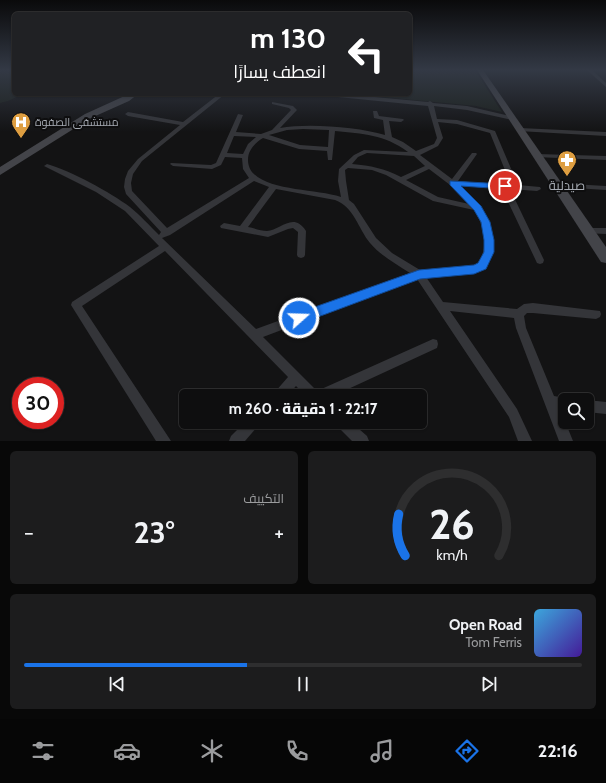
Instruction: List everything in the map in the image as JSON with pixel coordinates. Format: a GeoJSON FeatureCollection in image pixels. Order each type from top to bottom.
{"type":"FeatureCollection","features":[{"type":"Feature","properties":{"kind":"street"},"geometry":{"type":"LineString","coordinates":[[494,91],[606,258]]}},
{"type":"Feature","properties":{"kind":"street"},"geometry":{"type":"LineString","coordinates":[[3,172],[74,124],[97,111],[137,96]]}},
{"type":"Feature","properties":{"kind":"street"},"geometry":{"type":"LineString","coordinates":[[74,124],[108,115],[137,96]]}},
{"type":"Feature","properties":{"kind":"street"},"geometry":{"type":"LineString","coordinates":[[167,232],[129,192],[128,182],[132,168],[183,124],[219,96]]}},
{"type":"Feature","properties":{"kind":"street"},"geometry":{"type":"LineString","coordinates":[[351,96],[478,109],[512,118]]}},
{"type":"Feature","properties":{"kind":"street"},"geometry":{"type":"LineString","coordinates":[[273,131],[294,110],[291,107],[274,103]]}},
{"type":"Feature","properties":{"kind":"street"},"geometry":{"type":"LineString","coordinates":[[345,201],[341,174],[342,169],[347,166],[356,156],[366,151],[416,154],[432,148],[439,142],[440,138],[430,103]]}},
{"type":"Feature","properties":{"kind":"street"},"geometry":{"type":"LineString","coordinates":[[375,112],[377,118],[401,120]]}},
{"type":"Feature","properties":{"kind":"street"},"geometry":{"type":"LineString","coordinates":[[128,114],[183,124]]}},
{"type":"Feature","properties":{"kind":"street"},"geometry":{"type":"LineString","coordinates":[[173,164],[214,166],[220,163],[240,115]]}},
{"type":"Feature","properties":{"kind":"street"},"geometry":{"type":"LineString","coordinates":[[386,119],[389,138]]}},
{"type":"Feature","properties":{"kind":"street"},"geometry":{"type":"LineString","coordinates":[[435,120],[457,122],[493,132],[515,187]]}},
{"type":"Feature","properties":{"kind":"street"},"geometry":{"type":"LineString","coordinates":[[254,335],[419,274],[474,269],[482,266],[489,252],[489,240],[485,222],[478,208],[453,183],[416,154],[389,138],[366,132],[332,129],[295,128],[273,131],[262,136],[250,145],[245,156],[246,167],[254,178],[274,186],[345,201],[351,206],[373,240],[390,255],[419,274],[512,413],[525,441]]}},
{"type":"Feature","properties":{"kind":"street"},"geometry":{"type":"LineString","coordinates":[[330,159],[332,129]]}},
{"type":"Feature","properties":{"kind":"street"},"geometry":{"type":"LineString","coordinates":[[520,130],[606,134]]}},
{"type":"Feature","properties":{"kind":"street"},"geometry":{"type":"LineString","coordinates":[[232,134],[262,136],[299,148],[330,149]]}},
{"type":"Feature","properties":{"kind":"street"},"geometry":{"type":"LineString","coordinates":[[453,183],[474,154]]}},
{"type":"Feature","properties":{"kind":"street"},"geometry":{"type":"LineString","coordinates":[[224,155],[245,156]]}},
{"type":"Feature","properties":{"kind":"street"},"geometry":{"type":"LineString","coordinates":[[537,156],[606,158]]}},
{"type":"Feature","properties":{"kind":"street"},"geometry":{"type":"LineString","coordinates":[[47,166],[106,194],[128,209],[307,389]]}},
{"type":"Feature","properties":{"kind":"street"},"geometry":{"type":"LineString","coordinates":[[347,166],[373,168],[402,179],[436,199],[478,208]]}},
{"type":"Feature","properties":{"kind":"street"},"geometry":{"type":"LineString","coordinates":[[402,179],[430,166]]}},
{"type":"Feature","properties":{"kind":"street"},"geometry":{"type":"LineString","coordinates":[[158,238],[254,178]]}},
{"type":"Feature","properties":{"kind":"street"},"geometry":{"type":"LineString","coordinates":[[453,183],[537,189]]}},
{"type":"Feature","properties":{"kind":"street"},"geometry":{"type":"LineString","coordinates":[[557,185],[606,188]]}},
{"type":"Feature","properties":{"kind":"street"},"geometry":{"type":"LineString","coordinates":[[242,230],[274,186]]}},
{"type":"Feature","properties":{"kind":"street"},"geometry":{"type":"LineString","coordinates":[[505,186],[540,260]]}},
{"type":"Feature","properties":{"kind":"street"},"geometry":{"type":"LineString","coordinates":[[224,226],[268,234],[274,233],[283,226],[298,227],[302,231],[301,255]]}},
{"type":"Feature","properties":{"kind":"street"},"geometry":{"type":"LineString","coordinates":[[587,231],[606,231]]}},
{"type":"Feature","properties":{"kind":"street"},"geometry":{"type":"LineString","coordinates":[[164,441],[76,305],[166,246]]}},
{"type":"Feature","properties":{"kind":"street"},"geometry":{"type":"LineString","coordinates":[[441,306],[519,314]]}},
{"type":"Feature","properties":{"kind":"street"},"geometry":{"type":"LineString","coordinates":[[519,314],[524,309],[533,308],[596,314]]}},
{"type":"Feature","properties":{"kind":"street"},"geometry":{"type":"LineString","coordinates":[[519,314],[521,328],[566,441]]}},
{"type":"Feature","properties":{"kind":"street"},"geometry":{"type":"LineString","coordinates":[[334,389],[434,344]]}},
{"type":"Feature","properties":{"kind":"street"},"geometry":{"type":"LineString","coordinates":[[285,389],[295,378]]}},
{"type":"Feature","properties":{"kind":"street"},"geometry":{"type":"LineString","coordinates":[[550,402],[558,403]]}},
{"type":"Feature","properties":{"kind":"street"},"geometry":{"type":"LineString","coordinates":[[594,407],[606,408]]}},
{"type":"Feature","properties":{"kind":"street"},"geometry":{"type":"LineString","coordinates":[[236,441],[247,429]]}},
{"type":"Feature","properties":{"kind":"street"},"geometry":{"type":"LineString","coordinates":[[349,429],[362,441]]}},
{"type":"Feature","properties":{"kind":"shaded area"},"geometry":{"type":"Polygon","coordinates":[[[0,91],[12,91],[12,96],[19,96],[8,101],[0,103],[0,91]]]}},
{"type":"Feature","properties":{"kind":"shaded area"},"geometry":{"type":"Polygon","coordinates":[[[412,91],[488,91],[502,112],[476,106],[373,96],[412,96],[412,91]]]}},
{"type":"Feature","properties":{"kind":"place","name":"مستشفى الصفوة"},"geometry":{"type":"Point","coordinates":[21,139]}},
{"type":"Feature","properties":{"kind":"place","name":"صيدلية"},"geometry":{"type":"Point","coordinates":[567,177]}},
{"type":"Feature","properties":{"kind":"route"},"geometry":{"type":"LineString","coordinates":[[299,318],[419,274],[474,269],[482,266],[489,252],[489,240],[485,222],[478,208],[466,194],[453,183],[505,186]]}}]}
